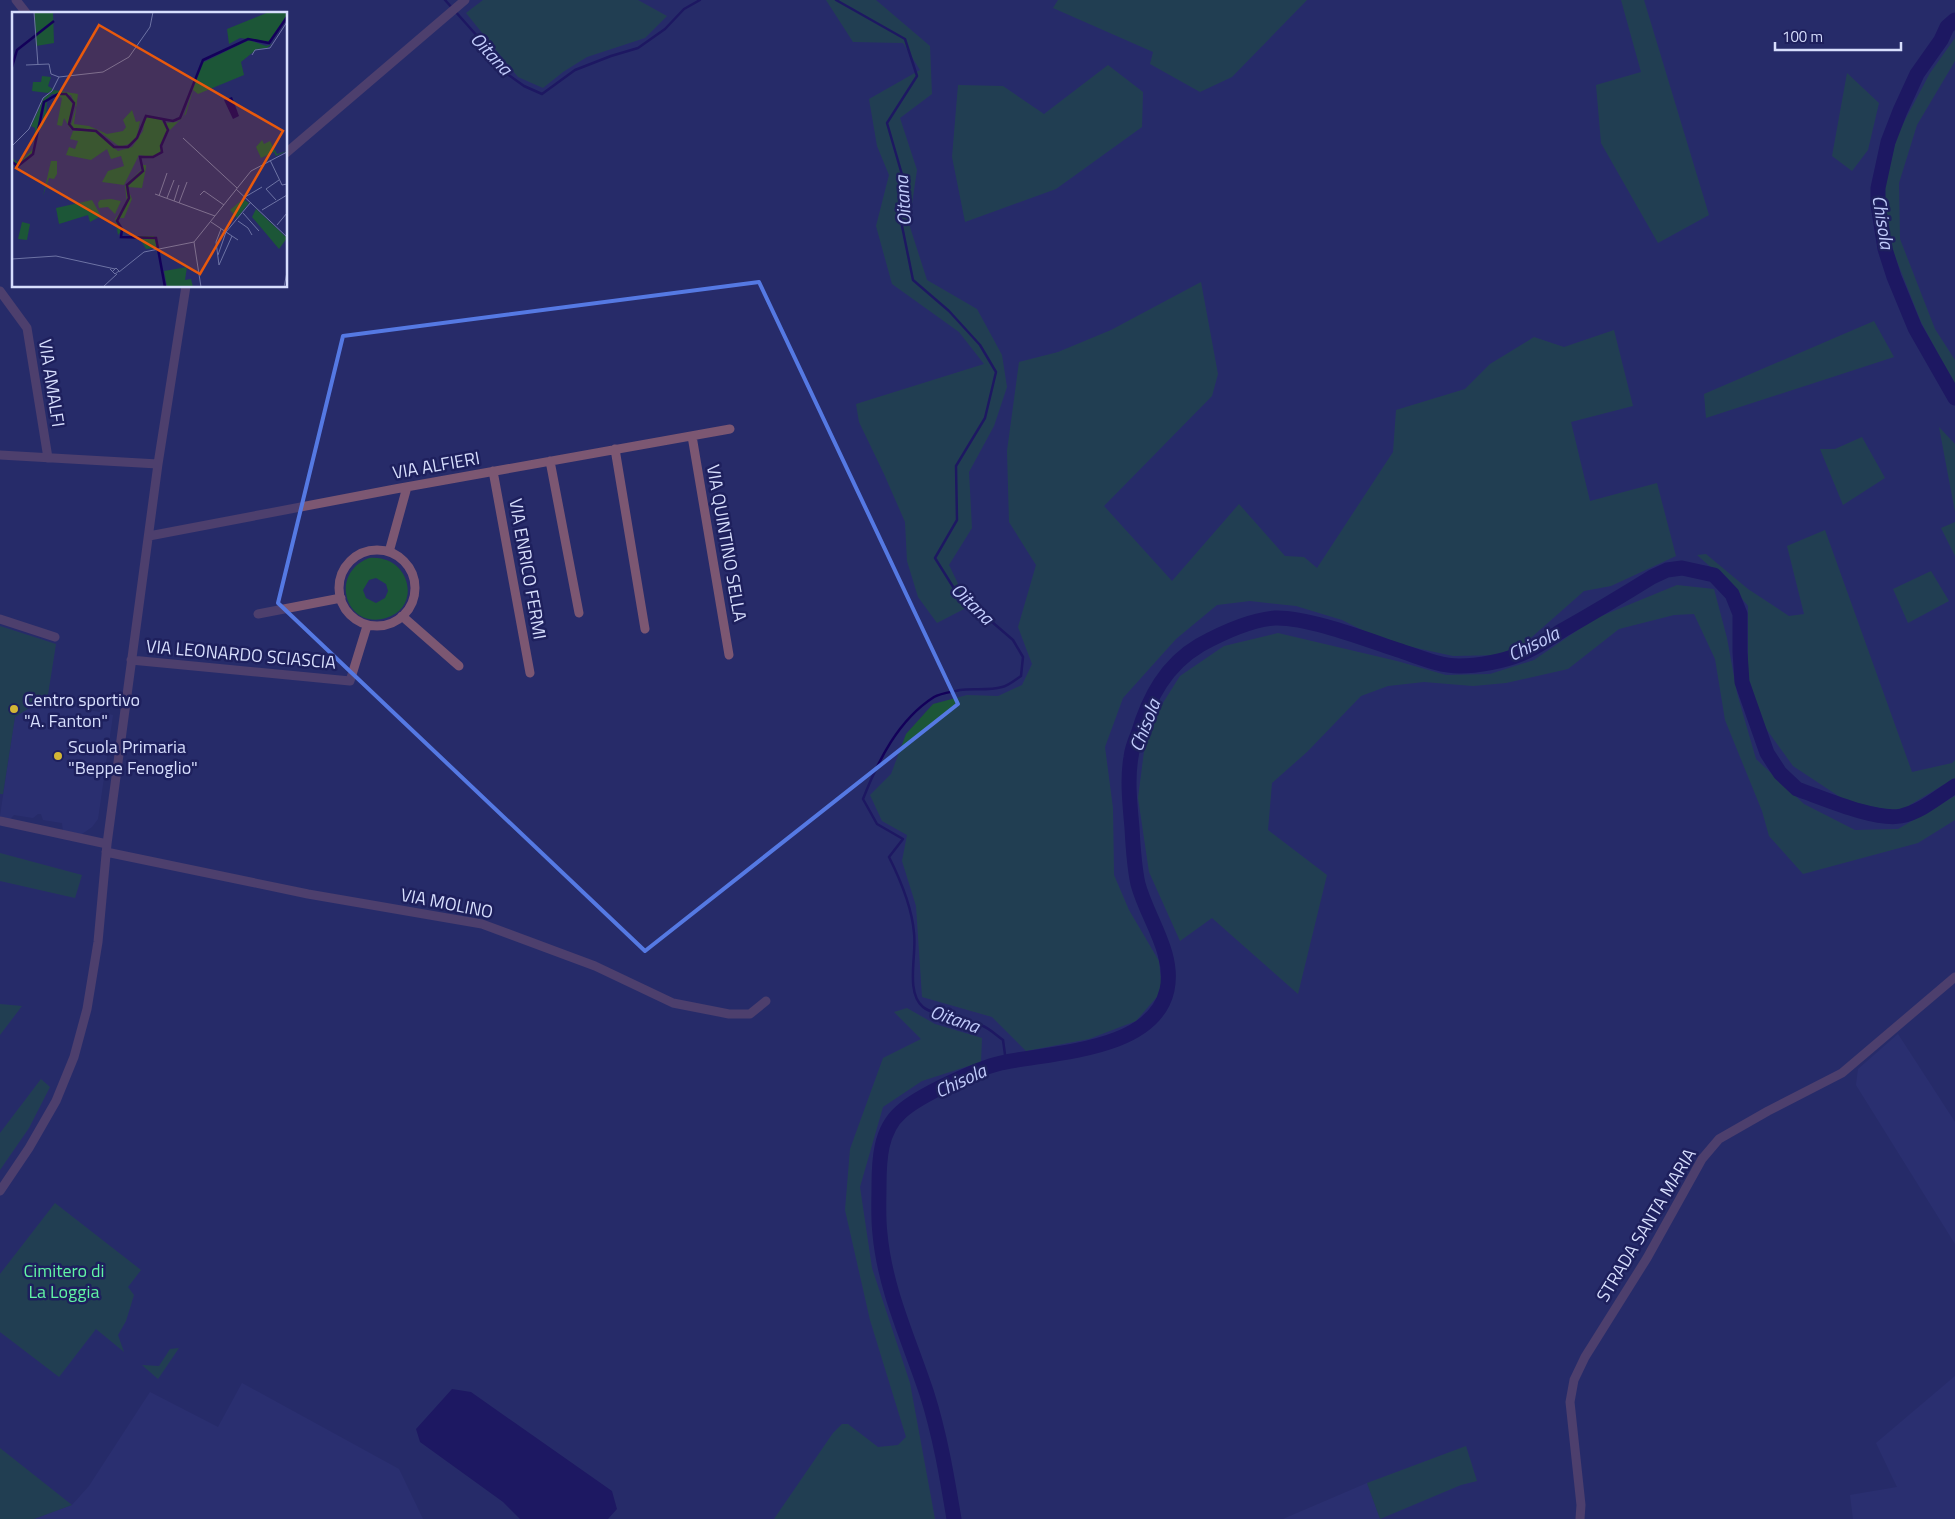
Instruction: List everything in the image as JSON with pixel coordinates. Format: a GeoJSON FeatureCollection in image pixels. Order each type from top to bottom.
{"type":"FeatureCollection","features":[{"type":"Feature","properties":{"kind":"street"},"geometry":{"type":"LineString","coordinates":[[16,0],[25,12]]}},
{"type":"Feature","properties":{"kind":"street"},"geometry":{"type":"LineString","coordinates":[[288,151],[462,3]]}},
{"type":"Feature","properties":{"kind":"street"},"geometry":{"type":"LineString","coordinates":[[0,1191],[30,1148],[56,1101],[74,1057],[87,1009],[98,942],[106,848],[131,660],[158,464],[186,288]]}},
{"type":"Feature","properties":{"kind":"street","name":"VIA AMALFI"},"geometry":{"type":"LineString","coordinates":[[0,292],[27,328],[48,458]]}},
{"type":"Feature","properties":{"kind":"street","name":"VIA ALFIERI"},"geometry":{"type":"LineString","coordinates":[[149,536],[493,471],[730,429]]}},
{"type":"Feature","properties":{"kind":"street","name":"VIA QUINTINO SELLA"},"geometry":{"type":"LineString","coordinates":[[692,436],[729,655]]}},
{"type":"Feature","properties":{"kind":"street"},"geometry":{"type":"LineString","coordinates":[[615,449],[645,629]]}},
{"type":"Feature","properties":{"kind":"street"},"geometry":{"type":"LineString","coordinates":[[0,455],[158,464]]}},
{"type":"Feature","properties":{"kind":"street"},"geometry":{"type":"LineString","coordinates":[[550,461],[579,613]]}},
{"type":"Feature","properties":{"kind":"street","name":"VIA ENRICO FERMI"},"geometry":{"type":"LineString","coordinates":[[493,471],[530,673]]}},
{"type":"Feature","properties":{"kind":"street"},"geometry":{"type":"LineString","coordinates":[[389,552],[407,487]]}},
{"type":"Feature","properties":{"kind":"street"},"geometry":{"type":"LineString","coordinates":[[377,550],[389,552],[399,557],[407,565],[414,581],[414,597],[409,608],[393,622],[367,626],[350,614],[343,604],[340,580],[345,568],[353,558],[364,552],[377,550]]}},
{"type":"Feature","properties":{"kind":"street"},"geometry":{"type":"LineString","coordinates":[[258,614],[341,598]]}},
{"type":"Feature","properties":{"kind":"street"},"geometry":{"type":"LineString","coordinates":[[402,616],[458,666]]}},
{"type":"Feature","properties":{"kind":"street"},"geometry":{"type":"LineString","coordinates":[[0,619],[55,637]]}},
{"type":"Feature","properties":{"kind":"street","name":"VIA LEONARDO SCIASCIA"},"geometry":{"type":"LineString","coordinates":[[131,660],[350,681],[367,626]]}},
{"type":"Feature","properties":{"kind":"street","name":"VIA MOLINO"},"geometry":{"type":"LineString","coordinates":[[0,821],[106,848],[308,894],[482,924],[595,966],[652,994],[682,1005],[729,1014],[750,1014],[766,1001]]}},
{"type":"Feature","properties":{"kind":"street","name":"STRADA SANTA MARIA"},"geometry":{"type":"LineString","coordinates":[[1580,1519],[1581,1505],[1570,1402],[1574,1380],[1585,1357],[1647,1258],[1702,1158],[1719,1139],[1768,1111],[1842,1073],[1955,977]]}},
{"type":"Feature","properties":{"kind":"highlighted area"},"geometry":{"type":"Polygon","coordinates":[[[759,282],[958,704],[645,951],[278,603],[343,336],[759,282]]]}},
{"type":"Feature","properties":{"kind":"shaded area","name":"Scuola Primaria \"Beppe Fenoglio\""},"geometry":{"type":"Polygon","coordinates":[[[42,700],[113,715],[98,819],[92,827],[82,834],[63,831],[62,823],[43,820],[41,814],[33,818],[14,815],[10,819],[0,816],[15,717],[42,700]]]}},
{"type":"Feature","properties":{"kind":"shaded area"},"geometry":{"type":"Polygon","coordinates":[[[1898,1034],[1955,1122],[1955,1244],[1856,1085],[1858,1069],[1898,1034]]]}},
{"type":"Feature","properties":{"kind":"shaded area"},"geometry":{"type":"Polygon","coordinates":[[[1955,1376],[1955,1519],[1853,1519],[1850,1495],[1897,1487],[1876,1443],[1955,1376]]]}},
{"type":"Feature","properties":{"kind":"shaded area"},"geometry":{"type":"Polygon","coordinates":[[[242,1383],[399,1469],[423,1519],[34,1519],[72,1505],[89,1486],[150,1392],[218,1427],[242,1383]]]}},
{"type":"Feature","properties":{"kind":"shaded area"},"geometry":{"type":"Polygon","coordinates":[[[452,1389],[471,1392],[612,1491],[617,1509],[608,1519],[520,1519],[503,1502],[420,1442],[416,1429],[452,1389]]]}},
{"type":"Feature","properties":{"kind":"shaded area"},"geometry":{"type":"Polygon","coordinates":[[[1367,1483],[1380,1519],[1283,1519],[1367,1483]]]}},
{"type":"Feature","properties":{"kind":"green space"},"geometry":{"type":"Polygon","coordinates":[[[483,0],[638,0],[667,16],[645,38],[587,57],[563,72],[543,88],[518,77],[466,13],[483,0]]]}},
{"type":"Feature","properties":{"kind":"green space"},"geometry":{"type":"Polygon","coordinates":[[[826,0],[876,0],[930,46],[932,94],[900,118],[917,170],[909,224],[927,280],[977,309],[1002,355],[1007,387],[994,426],[969,472],[972,528],[949,565],[962,592],[971,598],[964,609],[937,623],[918,597],[907,561],[905,522],[859,422],[856,404],[984,364],[959,332],[892,284],[876,226],[889,175],[877,146],[869,99],[920,70],[903,43],[853,42],[826,0]]]}},
{"type":"Feature","properties":{"kind":"green space"},"geometry":{"type":"Polygon","coordinates":[[[1058,0],[1307,0],[1232,77],[1200,92],[1150,64],[1153,52],[1053,8],[1058,0]]]}},
{"type":"Feature","properties":{"kind":"green space"},"geometry":{"type":"Polygon","coordinates":[[[1621,0],[1644,0],[1709,215],[1658,243],[1601,143],[1596,85],[1641,72],[1621,0]]]}},
{"type":"Feature","properties":{"kind":"green space"},"geometry":{"type":"Polygon","coordinates":[[[1955,38],[1955,61],[1917,125],[1899,183],[1900,239],[1935,329],[1955,360],[1955,385],[1921,322],[1889,241],[1883,194],[1897,135],[1930,73],[1955,38]]]}},
{"type":"Feature","properties":{"kind":"green space"},"geometry":{"type":"Polygon","coordinates":[[[1108,65],[1143,92],[1142,127],[1056,189],[965,222],[952,157],[958,85],[1003,86],[1044,114],[1108,65]]]}},
{"type":"Feature","properties":{"kind":"green space"},"geometry":{"type":"Polygon","coordinates":[[[1847,73],[1879,103],[1868,150],[1852,171],[1832,156],[1847,73]]]}},
{"type":"Feature","properties":{"kind":"green space"},"geometry":{"type":"Polygon","coordinates":[[[1201,282],[1218,374],[1212,396],[1104,506],[1172,581],[1239,504],[1285,556],[1304,557],[1317,568],[1393,452],[1396,410],[1465,389],[1490,364],[1534,337],[1564,347],[1614,330],[1633,406],[1571,422],[1590,501],[1657,483],[1676,556],[1611,586],[1584,591],[1524,644],[1503,655],[1453,656],[1384,641],[1342,620],[1296,606],[1250,601],[1217,605],[1176,639],[1123,698],[1105,747],[1113,808],[1114,875],[1129,910],[1159,961],[1162,991],[1136,1021],[1089,1039],[1026,1051],[992,1017],[922,997],[916,906],[902,861],[907,835],[882,821],[870,795],[891,774],[906,734],[933,704],[967,695],[998,696],[1022,685],[1032,664],[1018,627],[1036,565],[1009,522],[1007,451],[1019,362],[1058,352],[1111,330],[1201,282]]]}},
{"type":"Feature","properties":{"kind":"green space"},"geometry":{"type":"Polygon","coordinates":[[[1874,321],[1894,357],[1706,418],[1704,394],[1874,321]]]}},
{"type":"Feature","properties":{"kind":"green space"},"geometry":{"type":"Polygon","coordinates":[[[1939,427],[1955,444],[1955,512],[1939,427]]]}},
{"type":"Feature","properties":{"kind":"green space"},"geometry":{"type":"Polygon","coordinates":[[[1862,437],[1885,478],[1843,505],[1820,449],[1835,449],[1862,437]]]}},
{"type":"Feature","properties":{"kind":"green space"},"geometry":{"type":"Polygon","coordinates":[[[1955,522],[1955,556],[1941,528],[1955,522]]]}},
{"type":"Feature","properties":{"kind":"green space"},"geometry":{"type":"Polygon","coordinates":[[[1825,530],[1912,772],[1952,763],[1955,760],[1955,778],[1898,812],[1846,801],[1793,766],[1762,723],[1748,678],[1748,606],[1730,584],[1697,555],[1706,554],[1748,589],[1789,616],[1804,614],[1787,546],[1825,530]]]}},
{"type":"Feature","properties":{"kind":"green space"},"geometry":{"type":"Polygon","coordinates":[[[369,558],[383,559],[394,564],[402,572],[407,582],[408,593],[405,603],[398,612],[386,618],[372,620],[361,616],[352,609],[347,598],[346,587],[349,576],[356,566],[369,558]],[[376,578],[369,580],[363,590],[366,598],[376,603],[385,598],[388,591],[386,584],[376,578]]]}},
{"type":"Feature","properties":{"kind":"green space"},"geometry":{"type":"Polygon","coordinates":[[[1931,571],[1949,601],[1908,623],[1893,589],[1931,571]]]}},
{"type":"Feature","properties":{"kind":"green space"},"geometry":{"type":"Polygon","coordinates":[[[1677,585],[1714,589],[1727,638],[1737,693],[1756,759],[1804,804],[1855,830],[1898,829],[1955,796],[1955,820],[1918,843],[1803,874],[1769,836],[1762,811],[1725,720],[1715,659],[1694,614],[1674,615],[1619,629],[1568,669],[1506,683],[1473,686],[1424,682],[1388,686],[1361,696],[1307,752],[1272,783],[1268,830],[1327,875],[1298,994],[1212,918],[1180,941],[1149,872],[1138,798],[1147,728],[1180,676],[1224,646],[1278,633],[1397,661],[1446,675],[1490,674],[1534,660],[1594,619],[1677,585]]]}},
{"type":"Feature","properties":{"kind":"green space","name":"Centro sportivo \"A. Fanton\""},"geometry":{"type":"Polygon","coordinates":[[[0,626],[56,644],[47,701],[42,700],[15,717],[3,794],[0,794],[0,626]]]}},
{"type":"Feature","properties":{"kind":"green space"},"geometry":{"type":"Polygon","coordinates":[[[0,853],[82,875],[75,898],[0,881],[0,853]]]}},
{"type":"Feature","properties":{"kind":"green space"},"geometry":{"type":"Polygon","coordinates":[[[0,1004],[22,1006],[0,1035],[0,1004]]]}},
{"type":"Feature","properties":{"kind":"green space"},"geometry":{"type":"Polygon","coordinates":[[[907,1008],[935,1024],[982,1038],[981,1062],[922,1081],[883,1107],[860,1187],[872,1268],[910,1383],[935,1519],[774,1519],[833,1433],[842,1424],[848,1424],[878,1447],[898,1445],[906,1437],[870,1320],[845,1210],[850,1149],[883,1058],[921,1039],[894,1012],[907,1008]]]}},
{"type":"Feature","properties":{"kind":"green space"},"geometry":{"type":"Polygon","coordinates":[[[41,1079],[50,1087],[29,1128],[0,1170],[0,1133],[41,1079]]]}},
{"type":"Feature","properties":{"kind":"green space","name":"Cimitero di La Loggia"},"geometry":{"type":"Polygon","coordinates":[[[55,1203],[141,1270],[128,1287],[134,1295],[126,1321],[118,1335],[124,1352],[96,1329],[59,1377],[0,1332],[0,1274],[55,1203]]]}},
{"type":"Feature","properties":{"kind":"green space"},"geometry":{"type":"Polygon","coordinates":[[[179,1348],[158,1379],[142,1365],[159,1366],[170,1349],[179,1348]]]}},
{"type":"Feature","properties":{"kind":"green space"},"geometry":{"type":"Polygon","coordinates":[[[1466,1446],[1477,1481],[1461,1485],[1380,1519],[1367,1483],[1466,1446]]]}},
{"type":"Feature","properties":{"kind":"green space"},"geometry":{"type":"Polygon","coordinates":[[[0,1448],[72,1505],[34,1519],[0,1519],[0,1448]]]}},
{"type":"Feature","properties":{"kind":"waterway","name":"Oitana"},"geometry":{"type":"LineString","coordinates":[[445,0],[479,38],[506,73],[524,86],[542,94],[575,70],[638,48],[665,29],[684,9],[700,0]]}},
{"type":"Feature","properties":{"kind":"waterway","name":"Oitana"},"geometry":{"type":"LineString","coordinates":[[836,0],[905,39],[917,76],[887,123],[903,178],[900,216],[913,280],[949,311],[980,345],[996,372],[985,418],[956,466],[957,520],[935,558],[955,590],[1013,640],[1023,657],[1021,676],[1007,685],[997,688],[965,689],[943,694],[934,697],[921,706],[891,742],[875,770],[863,799],[877,824],[903,839],[889,857],[902,885],[913,923],[915,942],[913,983],[914,992],[918,1000],[928,1010],[975,1023],[990,1030],[1003,1040],[1006,1062]]}},
{"type":"Feature","properties":{"kind":"waterway","name":"Chisola"},"geometry":{"type":"LineString","coordinates":[[1955,20],[1947,27],[1941,40],[1917,74],[1900,111],[1888,142],[1878,188],[1878,205],[1885,249],[1894,277],[1915,328],[1955,398]]}},
{"type":"Feature","properties":{"kind":"waterway","name":"Chisola"},"geometry":{"type":"LineString","coordinates":[[954,1519],[943,1456],[932,1409],[899,1316],[883,1255],[879,1228],[879,1166],[882,1146],[894,1119],[901,1112],[921,1098],[949,1083],[1001,1063],[1097,1046],[1121,1037],[1142,1026],[1158,1010],[1167,990],[1167,963],[1164,949],[1138,884],[1129,784],[1131,754],[1153,695],[1168,672],[1188,653],[1208,640],[1236,628],[1255,621],[1275,618],[1320,625],[1451,666],[1482,664],[1507,659],[1527,652],[1652,577],[1667,570],[1682,568],[1714,575],[1732,594],[1740,614],[1742,682],[1767,753],[1780,773],[1797,789],[1849,808],[1890,817],[1901,816],[1915,811],[1955,786]]}},
{"type":"Feature","properties":{"kind":"place","name":"Centro sportivo \"A. Fanton\""},"geometry":{"type":"Point","coordinates":[14,709]}},
{"type":"Feature","properties":{"kind":"place","name":"Scuola Primaria \"Beppe Fenoglio\""},"geometry":{"type":"Point","coordinates":[58,756]}}]}
